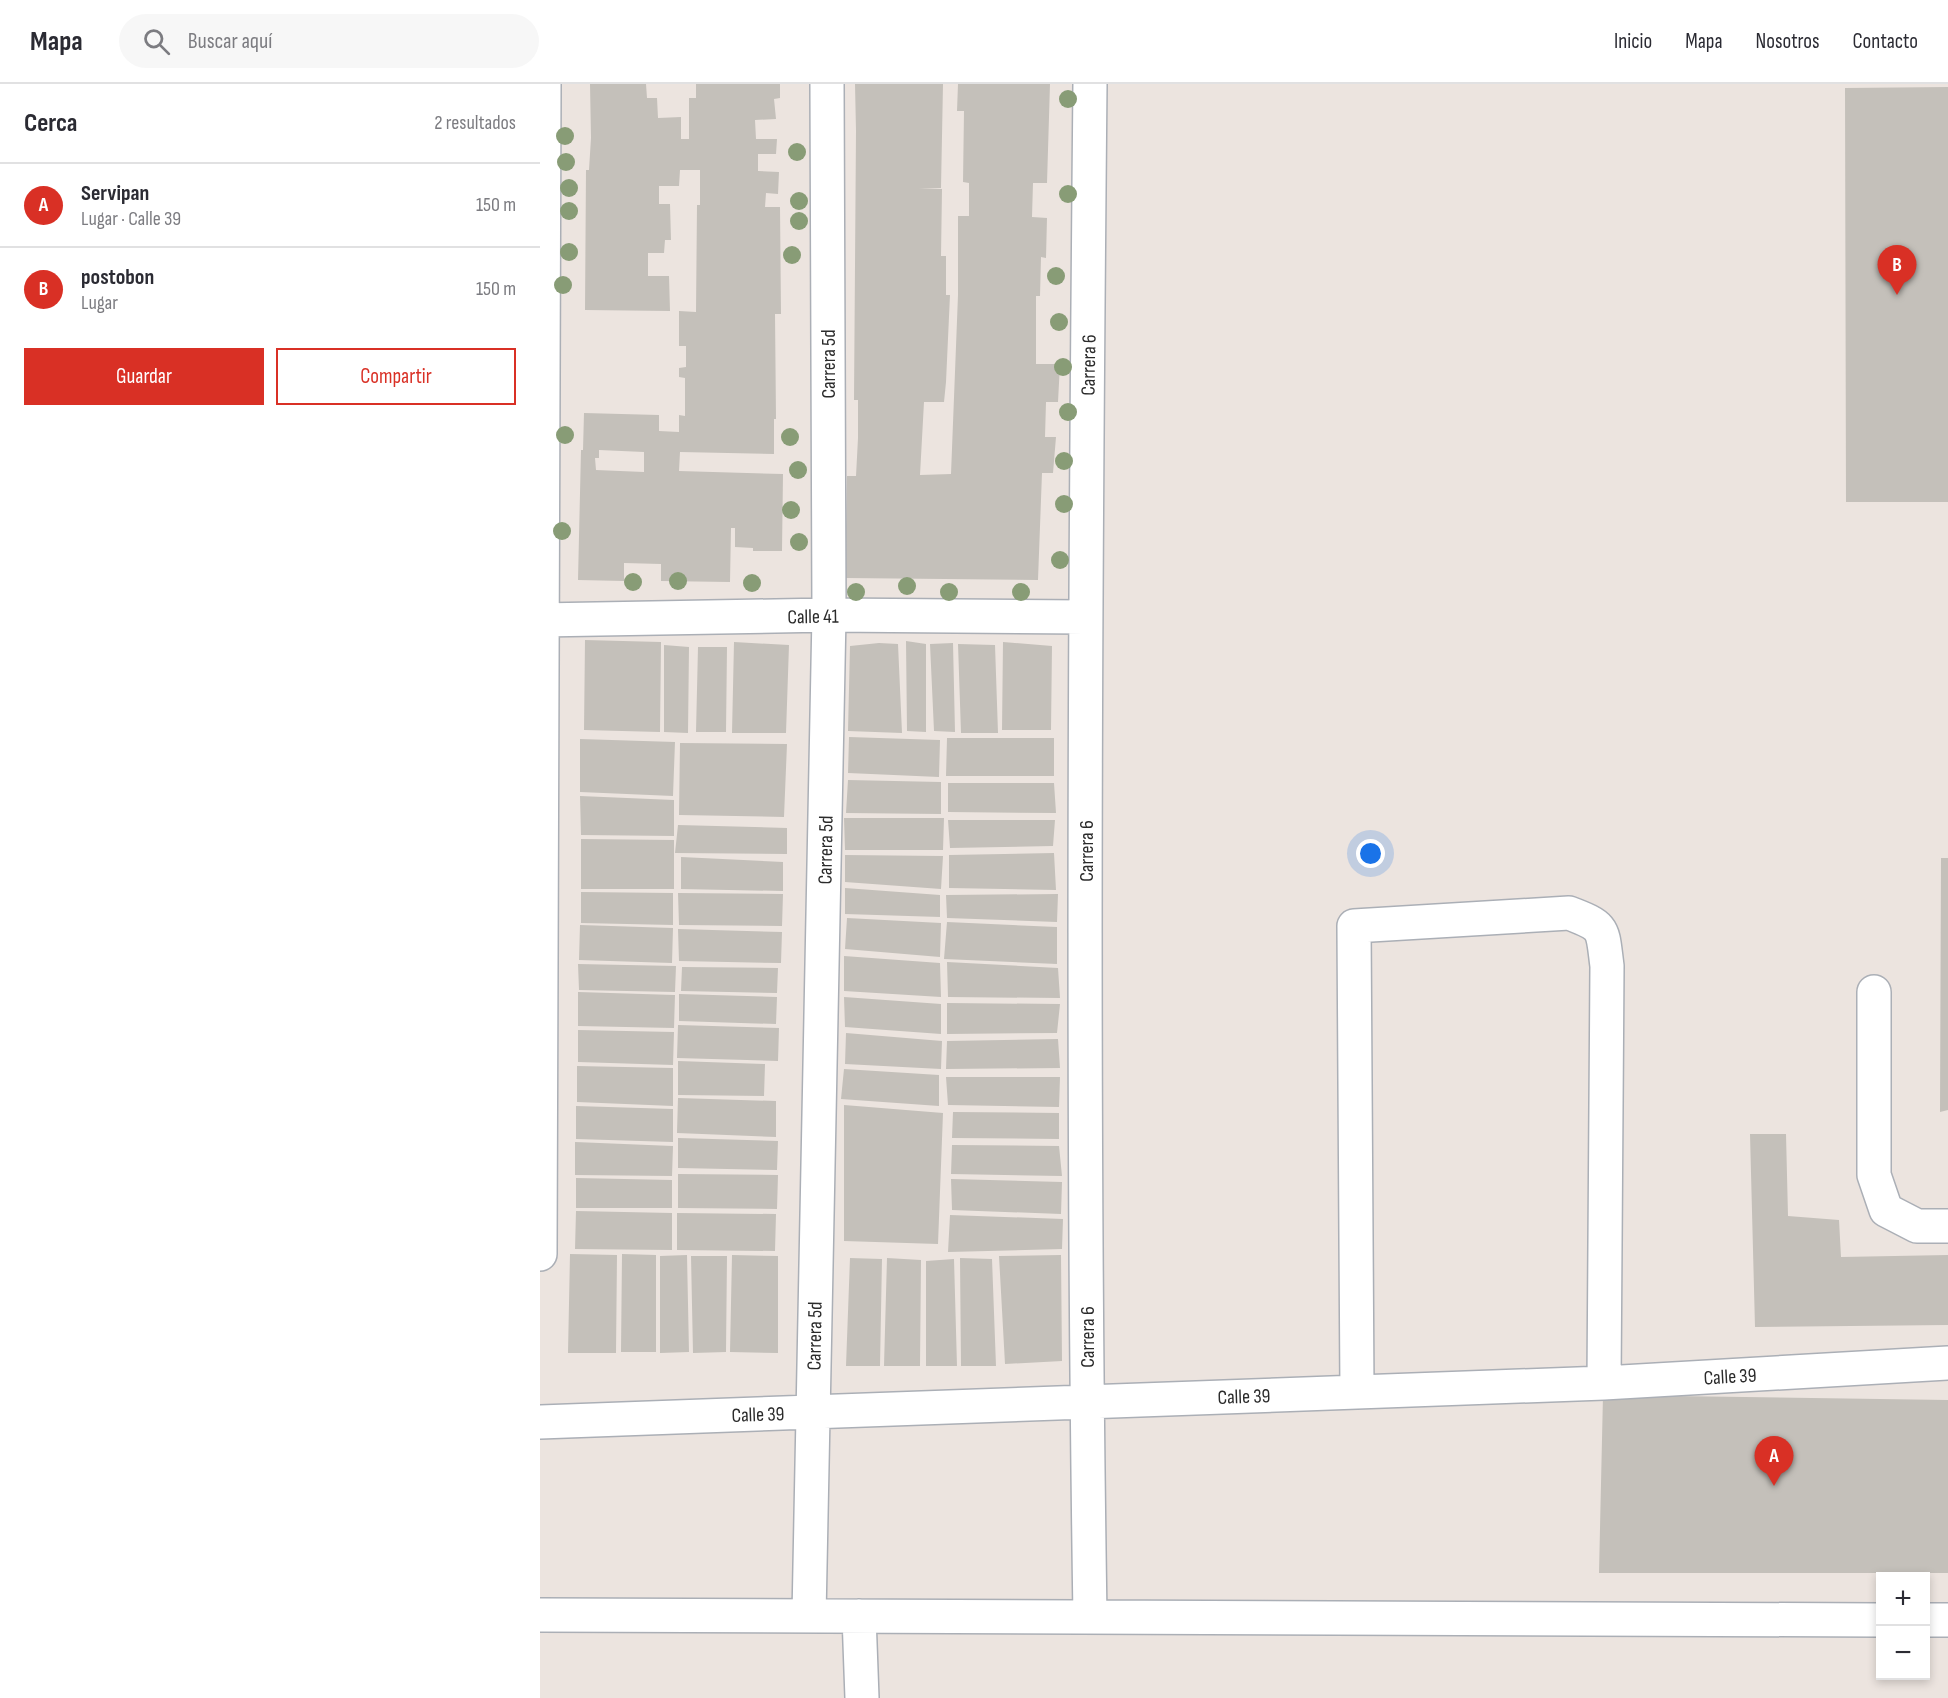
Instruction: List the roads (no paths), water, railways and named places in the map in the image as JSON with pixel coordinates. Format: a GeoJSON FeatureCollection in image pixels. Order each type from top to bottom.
{"type":"FeatureCollection","features":[{"type":"Feature","properties":{"kind":"street"},"geometry":{"type":"LineString","coordinates":[[540,1254],[544,84]]}},
{"type":"Feature","properties":{"kind":"street","name":"Carrera 5d"},"geometry":{"type":"LineString","coordinates":[[809,1616],[830,615],[827,84]]}},
{"type":"Feature","properties":{"kind":"street","name":"Carrera 6"},"geometry":{"type":"LineString","coordinates":[[1090,84],[1085,617],[1087,1402],[1090,1617]]}},
{"type":"Feature","properties":{"kind":"street","name":"Calle 41"},"geometry":{"type":"LineString","coordinates":[[542,620],[830,615],[1085,617]]}},
{"type":"Feature","properties":{"kind":"street"},"geometry":{"type":"LineString","coordinates":[[1357,1392],[1354,926],[1569,913],[1594,922],[1603,934],[1607,966],[1604,1383]]}},
{"type":"Feature","properties":{"kind":"street"},"geometry":{"type":"LineString","coordinates":[[1874,993],[1874,1175],[1886,1210],[1917,1226],[1948,1226]]}},
{"type":"Feature","properties":{"kind":"street","name":"Calle 39"},"geometry":{"type":"LineString","coordinates":[[540,1422],[1604,1383],[1948,1363]]}},
{"type":"Feature","properties":{"kind":"street"},"geometry":{"type":"LineString","coordinates":[[540,1615],[1876,1620]]}},
{"type":"Feature","properties":{"kind":"street"},"geometry":{"type":"LineString","coordinates":[[859,1616],[862,1698]]}},
{"type":"Feature","properties":{"kind":"street"},"geometry":{"type":"LineString","coordinates":[[1930,1620],[1948,1620]]}},
{"type":"Feature","properties":{"kind":"place","name":"postobon"},"geometry":{"type":"Point","coordinates":[1897,295]}},
{"type":"Feature","properties":{"kind":"place","name":"Servipan"},"geometry":{"type":"Point","coordinates":[1774,1486]}}]}
